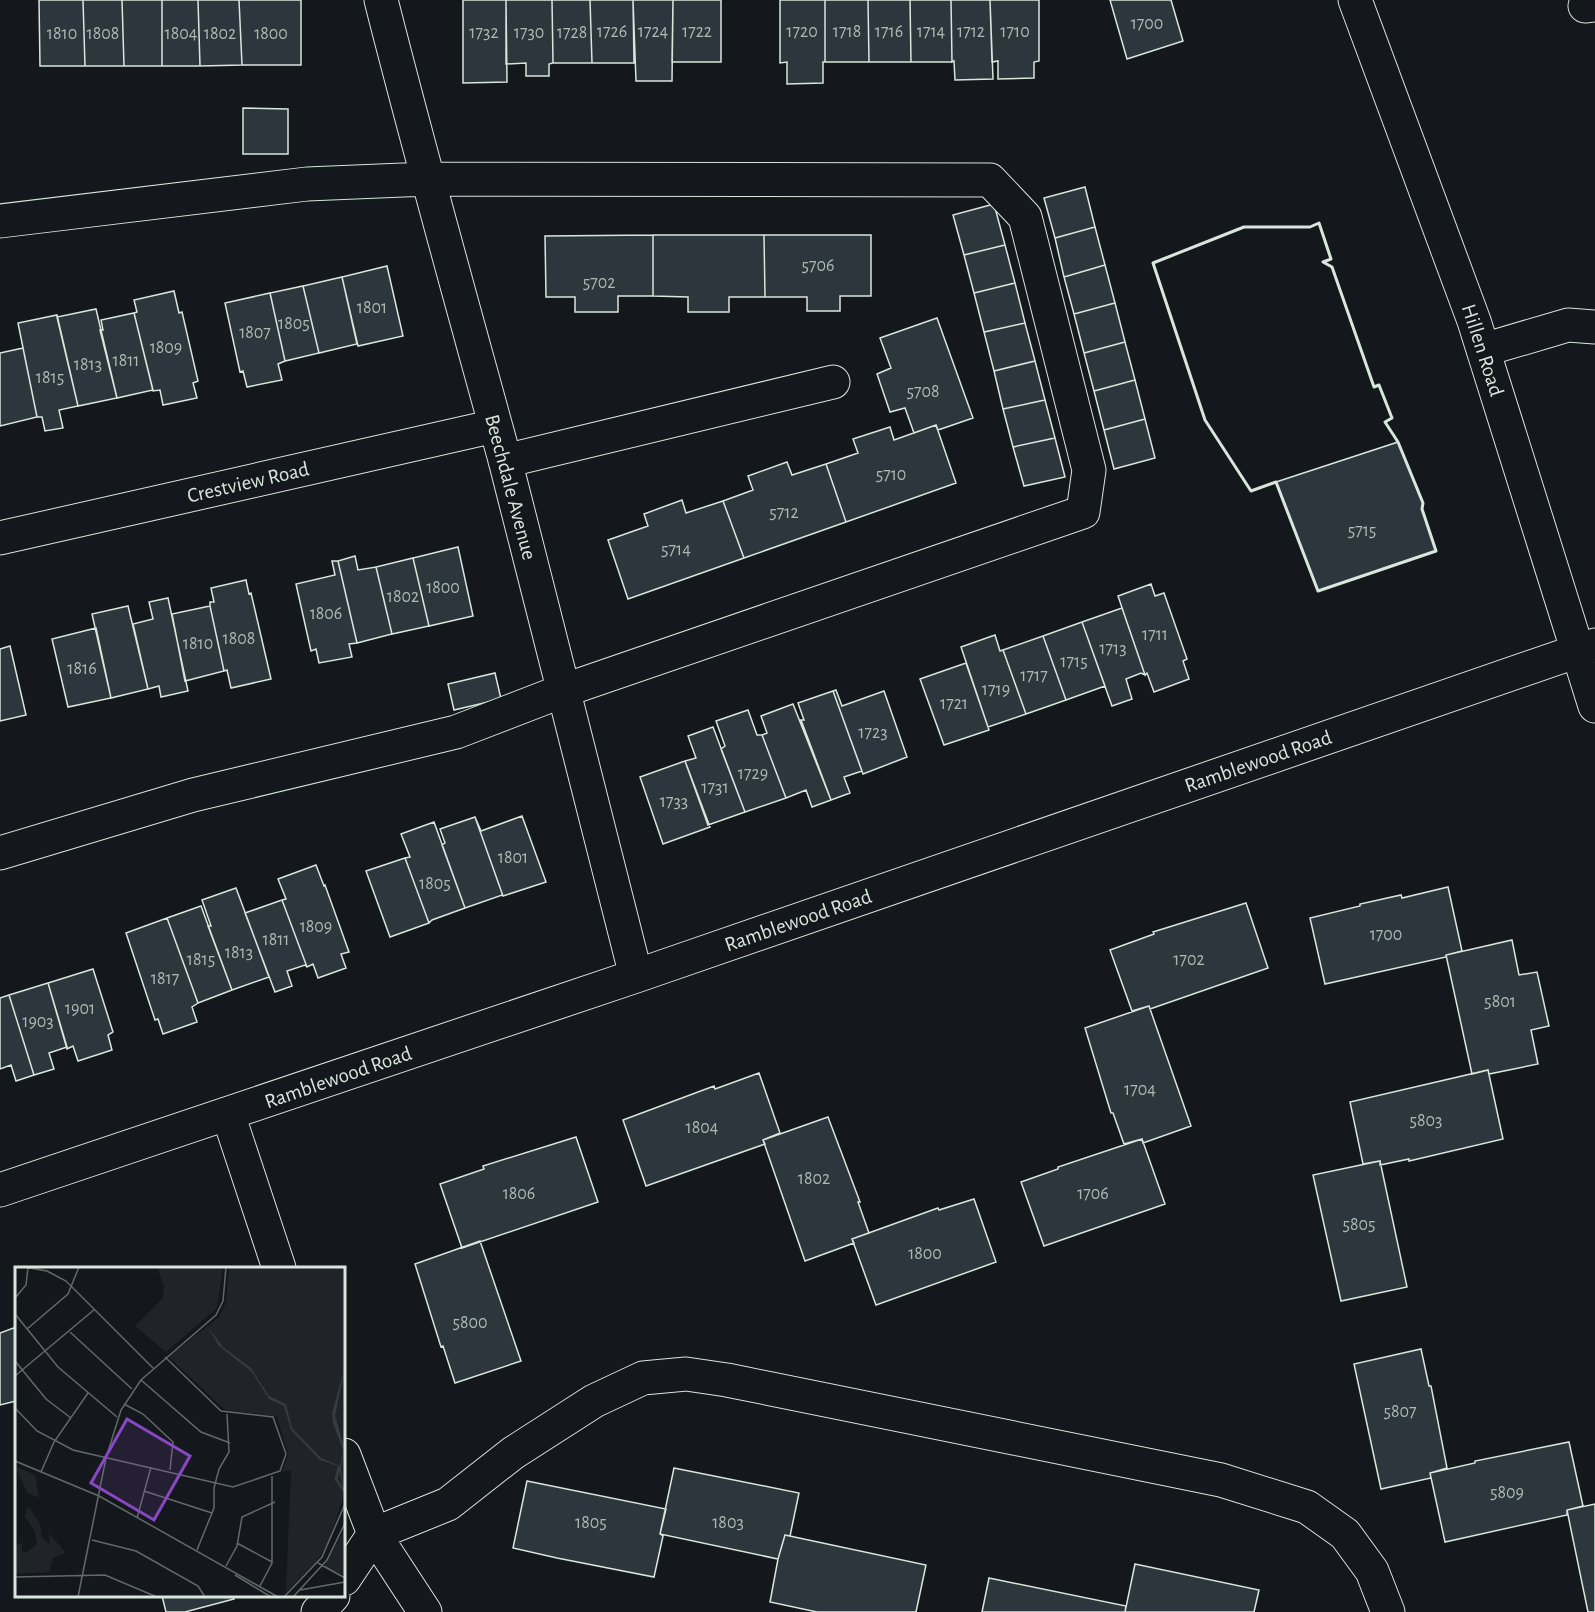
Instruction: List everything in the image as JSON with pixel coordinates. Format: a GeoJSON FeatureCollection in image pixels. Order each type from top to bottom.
{"type":"FeatureCollection","features":[{"type":"Feature","properties":{"kind":"street","name":"Beechdale Avenue"},"geometry":{"type":"LineString","coordinates":[[381,0],[565,690],[636,976]]}},
{"type":"Feature","properties":{"kind":"street","name":"Hillen Road"},"geometry":{"type":"LineString","coordinates":[[1354,0],[1470,310],[1587,647],[1595,706]]}},
{"type":"Feature","properties":{"kind":"street"},"geometry":{"type":"LineString","coordinates":[[0,221],[307,184],[427,179],[990,180],[1025,217],[1089,470],[1083,512],[565,690],[456,732],[193,795],[0,853]]}},
{"type":"Feature","properties":{"kind":"street"},"geometry":{"type":"LineString","coordinates":[[1483,350],[1568,325],[1595,327]]}},
{"type":"Feature","properties":{"kind":"street"},"geometry":{"type":"LineString","coordinates":[[505,461],[833,382]]}},
{"type":"Feature","properties":{"kind":"street","name":"Crestview Road"},"geometry":{"type":"LineString","coordinates":[[0,538],[495,426]]}},
{"type":"Feature","properties":{"kind":"street","name":"Ramblewood Road"},"geometry":{"type":"LineString","coordinates":[[0,1190],[636,976],[1587,647]]}},
{"type":"Feature","properties":{"kind":"street"},"geometry":{"type":"LineString","coordinates":[[228,1114],[278,1267]]}},
{"type":"Feature","properties":{"kind":"street"},"geometry":{"type":"LineString","coordinates":[[345,1578],[374,1534],[448,1504],[513,1453],[594,1401],[643,1378],[686,1374],[728,1380],[1221,1480],[1307,1507],[1345,1534],[1372,1571],[1388,1612]]}},
{"type":"Feature","properties":{"kind":"street"},"geometry":{"type":"LineString","coordinates":[[345,1458],[374,1534],[425,1612]]}},
{"type":"Feature","properties":{"kind":"street"},"geometry":{"type":"LineString","coordinates":[[318,1612],[332,1597]]}},
{"type":"Feature","properties":{"kind":"building"},"geometry":{"type":"Polygon","coordinates":[[[39,0],[83,0],[85,66],[40,66],[39,0]]]}},
{"type":"Feature","properties":{"kind":"building"},"geometry":{"type":"Polygon","coordinates":[[[83,0],[122,0],[124,66],[85,66],[83,0]]]}},
{"type":"Feature","properties":{"kind":"building"},"geometry":{"type":"Polygon","coordinates":[[[122,0],[162,0],[162,66],[124,66],[122,0]]]}},
{"type":"Feature","properties":{"kind":"building"},"geometry":{"type":"Polygon","coordinates":[[[162,0],[198,0],[200,66],[162,66],[162,0]]]}},
{"type":"Feature","properties":{"kind":"building"},"geometry":{"type":"Polygon","coordinates":[[[198,0],[239,0],[242,65],[200,66],[198,0]]]}},
{"type":"Feature","properties":{"kind":"building"},"geometry":{"type":"Polygon","coordinates":[[[239,0],[301,0],[301,65],[242,65],[239,0]]]}},
{"type":"Feature","properties":{"kind":"building"},"geometry":{"type":"Polygon","coordinates":[[[463,0],[506,0],[507,82],[463,83],[463,0]]]}},
{"type":"Feature","properties":{"kind":"building"},"geometry":{"type":"Polygon","coordinates":[[[506,0],[552,0],[553,63],[549,64],[549,76],[526,76],[526,63],[506,64],[506,0]]]}},
{"type":"Feature","properties":{"kind":"building"},"geometry":{"type":"Polygon","coordinates":[[[552,0],[590,0],[592,63],[553,63],[552,0]]]}},
{"type":"Feature","properties":{"kind":"building"},"geometry":{"type":"Polygon","coordinates":[[[590,0],[633,0],[634,63],[592,63],[590,0]]]}},
{"type":"Feature","properties":{"kind":"building"},"geometry":{"type":"Polygon","coordinates":[[[633,0],[673,0],[672,81],[636,81],[633,0]]]}},
{"type":"Feature","properties":{"kind":"building"},"geometry":{"type":"Polygon","coordinates":[[[673,0],[721,0],[721,62],[672,62],[673,0]]]}},
{"type":"Feature","properties":{"kind":"building"},"geometry":{"type":"Polygon","coordinates":[[[780,0],[825,0],[823,83],[787,84],[787,62],[780,63],[780,0]]]}},
{"type":"Feature","properties":{"kind":"building"},"geometry":{"type":"Polygon","coordinates":[[[825,0],[868,0],[869,62],[825,62],[825,0]]]}},
{"type":"Feature","properties":{"kind":"building"},"geometry":{"type":"Polygon","coordinates":[[[868,0],[910,0],[911,62],[869,62],[868,0]]]}},
{"type":"Feature","properties":{"kind":"building"},"geometry":{"type":"Polygon","coordinates":[[[910,0],[951,0],[952,62],[911,62],[910,0]]]}},
{"type":"Feature","properties":{"kind":"building"},"geometry":{"type":"Polygon","coordinates":[[[951,0],[990,0],[993,79],[955,80],[954,61],[952,62],[951,0]]]}},
{"type":"Feature","properties":{"kind":"building"},"geometry":{"type":"Polygon","coordinates":[[[990,0],[1039,0],[1039,61],[1034,62],[1034,78],[998,79],[998,61],[992,62],[990,0]]]}},
{"type":"Feature","properties":{"kind":"building"},"geometry":{"type":"Polygon","coordinates":[[[1110,0],[1171,0],[1183,41],[1127,59],[1110,0]]]}},
{"type":"Feature","properties":{"kind":"building"},"geometry":{"type":"Polygon","coordinates":[[[243,108],[288,109],[288,154],[243,154],[243,108]]]}},
{"type":"Feature","properties":{"kind":"building"},"geometry":{"type":"Polygon","coordinates":[[[1085,187],[1095,227],[1055,238],[1044,198],[1085,187]]]}},
{"type":"Feature","properties":{"kind":"building"},"geometry":{"type":"Polygon","coordinates":[[[994,204],[1005,245],[964,255],[953,215],[994,204]]]}},
{"type":"Feature","properties":{"kind":"building"},"geometry":{"type":"Polygon","coordinates":[[[1095,227],[1105,265],[1064,277],[1055,238],[1095,227]]]}},
{"type":"Feature","properties":{"kind":"building"},"geometry":{"type":"Polygon","coordinates":[[[653,235],[653,296],[618,296],[618,312],[575,312],[575,297],[546,297],[545,236],[653,235]]]}},
{"type":"Feature","properties":{"kind":"building"},"geometry":{"type":"Polygon","coordinates":[[[653,235],[764,235],[765,297],[729,297],[729,312],[688,312],[688,297],[653,296],[653,235]]]}},
{"type":"Feature","properties":{"kind":"building"},"geometry":{"type":"Polygon","coordinates":[[[764,235],[871,235],[871,296],[840,296],[840,311],[807,311],[807,297],[765,297],[764,235]]]}},
{"type":"Feature","properties":{"kind":"building"},"geometry":{"type":"Polygon","coordinates":[[[1005,245],[1015,283],[974,293],[964,255],[1005,245]]]}},
{"type":"Feature","properties":{"kind":"building"},"geometry":{"type":"Polygon","coordinates":[[[1105,265],[1115,303],[1074,314],[1064,277],[1105,265]]]}},
{"type":"Feature","properties":{"kind":"building"},"geometry":{"type":"Polygon","coordinates":[[[387,266],[403,336],[358,346],[342,277],[387,266]]]}},
{"type":"Feature","properties":{"kind":"building"},"geometry":{"type":"Polygon","coordinates":[[[342,277],[357,344],[319,353],[303,286],[342,277]]]}},
{"type":"Feature","properties":{"kind":"building"},"geometry":{"type":"Polygon","coordinates":[[[1015,283],[1025,323],[984,332],[974,293],[1015,283]]]}},
{"type":"Feature","properties":{"kind":"building"},"geometry":{"type":"Polygon","coordinates":[[[303,286],[319,353],[285,361],[270,293],[303,286]]]}},
{"type":"Feature","properties":{"kind":"building"},"geometry":{"type":"Polygon","coordinates":[[[174,291],[179,313],[182,312],[198,381],[193,383],[197,398],[163,405],[160,390],[153,391],[134,313],[137,312],[134,300],[174,291]]]}},
{"type":"Feature","properties":{"kind":"building"},"geometry":{"type":"Polygon","coordinates":[[[270,293],[285,361],[278,364],[282,380],[247,387],[243,371],[240,372],[225,303],[270,293]]]}},
{"type":"Feature","properties":{"kind":"building"},"geometry":{"type":"Polygon","coordinates":[[[1115,303],[1125,342],[1084,353],[1074,314],[1115,303]]]}},
{"type":"Feature","properties":{"kind":"building"},"geometry":{"type":"Polygon","coordinates":[[[96,309],[117,398],[78,406],[57,317],[96,309]]]}},
{"type":"Feature","properties":{"kind":"building"},"geometry":{"type":"Polygon","coordinates":[[[134,313],[153,390],[117,398],[100,330],[103,330],[101,320],[134,313]]]}},
{"type":"Feature","properties":{"kind":"building"},"geometry":{"type":"Polygon","coordinates":[[[57,315],[78,406],[59,410],[63,428],[45,431],[42,417],[37,417],[18,323],[57,315]]]}},
{"type":"Feature","properties":{"kind":"building"},"geometry":{"type":"Polygon","coordinates":[[[937,318],[973,418],[938,430],[936,425],[914,433],[905,408],[890,412],[877,374],[891,368],[880,338],[937,318]]]}},
{"type":"Feature","properties":{"kind":"building"},"geometry":{"type":"Polygon","coordinates":[[[1025,323],[1035,361],[994,371],[984,332],[1025,323]]]}},
{"type":"Feature","properties":{"kind":"building"},"geometry":{"type":"Polygon","coordinates":[[[1125,342],[1135,380],[1094,391],[1084,353],[1125,342]]]}},
{"type":"Feature","properties":{"kind":"building"},"geometry":{"type":"Polygon","coordinates":[[[23,348],[37,417],[0,426],[0,353],[23,348]]]}},
{"type":"Feature","properties":{"kind":"building"},"geometry":{"type":"Polygon","coordinates":[[[1035,361],[1045,400],[1003,409],[994,371],[1035,361]]]}},
{"type":"Feature","properties":{"kind":"building"},"geometry":{"type":"Polygon","coordinates":[[[1135,380],[1145,419],[1104,430],[1094,391],[1135,380]]]}},
{"type":"Feature","properties":{"kind":"building"},"geometry":{"type":"Polygon","coordinates":[[[1045,400],[1055,438],[1013,447],[1003,409],[1045,400]]]}},
{"type":"Feature","properties":{"kind":"building"},"geometry":{"type":"Polygon","coordinates":[[[1145,419],[1155,458],[1114,469],[1104,430],[1145,419]]]}},
{"type":"Feature","properties":{"kind":"building"},"geometry":{"type":"Polygon","coordinates":[[[936,425],[956,483],[846,522],[826,464],[858,453],[853,439],[890,427],[894,440],[936,425]]]}},
{"type":"Feature","properties":{"kind":"building"},"geometry":{"type":"Polygon","coordinates":[[[1055,438],[1065,477],[1024,486],[1013,447],[1055,438]]]}},
{"type":"Feature","properties":{"kind":"building"},"geometry":{"type":"Polygon","coordinates":[[[1398,442],[1423,503],[1422,509],[1436,551],[1318,591],[1276,482],[1398,442]]]}},
{"type":"Feature","properties":{"kind":"building"},"geometry":{"type":"Polygon","coordinates":[[[787,462],[792,475],[826,464],[846,522],[744,558],[723,501],[753,490],[748,476],[787,462]]]}},
{"type":"Feature","properties":{"kind":"building"},"geometry":{"type":"Polygon","coordinates":[[[682,500],[686,513],[723,501],[744,558],[628,599],[608,540],[648,526],[644,514],[682,500]]]}},
{"type":"Feature","properties":{"kind":"building"},"geometry":{"type":"Polygon","coordinates":[[[458,547],[473,616],[429,626],[413,558],[458,547]]]}},
{"type":"Feature","properties":{"kind":"building"},"geometry":{"type":"Polygon","coordinates":[[[355,556],[358,570],[376,567],[392,634],[357,643],[338,561],[355,556]]]}},
{"type":"Feature","properties":{"kind":"building"},"geometry":{"type":"Polygon","coordinates":[[[413,558],[429,626],[392,634],[376,567],[413,558]]]}},
{"type":"Feature","properties":{"kind":"building"},"geometry":{"type":"Polygon","coordinates":[[[332,561],[338,561],[357,643],[349,644],[352,657],[319,663],[316,649],[311,651],[296,584],[335,575],[332,561]]]}},
{"type":"Feature","properties":{"kind":"building"},"geometry":{"type":"Polygon","coordinates":[[[246,580],[271,679],[231,688],[227,670],[224,671],[210,606],[210,602],[214,602],[211,588],[246,580]]]}},
{"type":"Feature","properties":{"kind":"building"},"geometry":{"type":"Polygon","coordinates":[[[1151,584],[1155,596],[1164,593],[1187,659],[1183,661],[1189,679],[1154,692],[1147,673],[1145,675],[1118,596],[1151,584]]]}},
{"type":"Feature","properties":{"kind":"building"},"geometry":{"type":"Polygon","coordinates":[[[168,598],[188,691],[161,697],[159,686],[148,689],[133,624],[153,619],[149,602],[168,598]]]}},
{"type":"Feature","properties":{"kind":"building"},"geometry":{"type":"Polygon","coordinates":[[[128,606],[148,689],[111,698],[92,614],[128,606]]]}},
{"type":"Feature","properties":{"kind":"building"},"geometry":{"type":"Polygon","coordinates":[[[210,606],[224,671],[185,681],[172,614],[210,606]]]}},
{"type":"Feature","properties":{"kind":"building"},"geometry":{"type":"Polygon","coordinates":[[[1122,608],[1145,675],[1141,673],[1126,679],[1132,699],[1112,706],[1082,622],[1122,608]]]}},
{"type":"Feature","properties":{"kind":"building"},"geometry":{"type":"Polygon","coordinates":[[[1082,622],[1105,686],[1066,700],[1043,636],[1082,622]]]}},
{"type":"Feature","properties":{"kind":"building"},"geometry":{"type":"Polygon","coordinates":[[[96,628],[111,698],[68,707],[52,639],[96,628]]]}},
{"type":"Feature","properties":{"kind":"building"},"geometry":{"type":"Polygon","coordinates":[[[995,635],[1000,651],[1003,650],[1026,714],[988,727],[961,647],[995,635]]]}},
{"type":"Feature","properties":{"kind":"building"},"geometry":{"type":"Polygon","coordinates":[[[1043,636],[1066,700],[1026,714],[1003,650],[1043,636]]]}},
{"type":"Feature","properties":{"kind":"building"},"geometry":{"type":"Polygon","coordinates":[[[10,646],[26,715],[0,721],[0,649],[10,646]]]}},
{"type":"Feature","properties":{"kind":"building"},"geometry":{"type":"Polygon","coordinates":[[[966,663],[989,730],[944,745],[920,679],[966,663]]]}},
{"type":"Feature","properties":{"kind":"building"},"geometry":{"type":"Polygon","coordinates":[[[495,673],[501,699],[454,710],[448,684],[495,673]]]}},
{"type":"Feature","properties":{"kind":"building"},"geometry":{"type":"Polygon","coordinates":[[[836,690],[842,706],[884,691],[907,757],[863,774],[833,691],[836,690]]]}},
{"type":"Feature","properties":{"kind":"building"},"geometry":{"type":"Polygon","coordinates":[[[833,691],[862,771],[844,777],[850,793],[831,800],[801,720],[804,720],[798,703],[833,691]]]}},
{"type":"Feature","properties":{"kind":"building"},"geometry":{"type":"Polygon","coordinates":[[[793,704],[831,800],[812,807],[806,790],[786,798],[762,735],[767,733],[761,716],[793,704]]]}},
{"type":"Feature","properties":{"kind":"building"},"geometry":{"type":"Polygon","coordinates":[[[748,710],[757,735],[762,735],[786,798],[745,812],[721,749],[725,746],[716,721],[748,710]]]}},
{"type":"Feature","properties":{"kind":"building"},"geometry":{"type":"Polygon","coordinates":[[[713,727],[745,812],[708,825],[685,761],[696,758],[688,736],[713,727]]]}},
{"type":"Feature","properties":{"kind":"building"},"geometry":{"type":"Polygon","coordinates":[[[685,761],[710,827],[663,844],[640,777],[685,761]]]}},
{"type":"Feature","properties":{"kind":"building"},"geometry":{"type":"Polygon","coordinates":[[[522,816],[546,882],[503,896],[475,817],[481,831],[522,816]]]}},
{"type":"Feature","properties":{"kind":"building"},"geometry":{"type":"Polygon","coordinates":[[[475,817],[503,896],[465,908],[442,845],[445,843],[440,829],[475,817]]]}},
{"type":"Feature","properties":{"kind":"building"},"geometry":{"type":"Polygon","coordinates":[[[434,822],[465,908],[429,923],[405,858],[410,857],[401,834],[434,822]]]}},
{"type":"Feature","properties":{"kind":"building"},"geometry":{"type":"Polygon","coordinates":[[[405,858],[429,923],[390,937],[366,871],[405,858]]]}},
{"type":"Feature","properties":{"kind":"building"},"geometry":{"type":"Polygon","coordinates":[[[316,865],[349,952],[341,954],[346,968],[318,978],[313,964],[307,967],[282,900],[286,899],[278,879],[316,865]]]}},
{"type":"Feature","properties":{"kind":"building"},"geometry":{"type":"Polygon","coordinates":[[[1448,887],[1462,951],[1446,955],[1446,957],[1325,984],[1310,918],[1360,906],[1360,904],[1401,895],[1402,898],[1448,887]]]}},
{"type":"Feature","properties":{"kind":"building"},"geometry":{"type":"Polygon","coordinates":[[[236,888],[269,977],[232,990],[208,926],[211,926],[202,900],[236,888]]]}},
{"type":"Feature","properties":{"kind":"building"},"geometry":{"type":"Polygon","coordinates":[[[282,900],[307,967],[305,965],[287,971],[292,986],[275,992],[245,913],[282,900]]]}},
{"type":"Feature","properties":{"kind":"building"},"geometry":{"type":"Polygon","coordinates":[[[1246,903],[1268,968],[1150,1009],[1149,1006],[1132,1011],[1110,950],[1154,934],[1153,932],[1246,903]]]}},
{"type":"Feature","properties":{"kind":"building"},"geometry":{"type":"Polygon","coordinates":[[[201,906],[232,990],[198,1003],[167,918],[201,906]]]}},
{"type":"Feature","properties":{"kind":"building"},"geometry":{"type":"Polygon","coordinates":[[[167,918],[198,1003],[192,1007],[197,1022],[163,1034],[158,1019],[155,1020],[126,933],[167,918]]]}},
{"type":"Feature","properties":{"kind":"building"},"geometry":{"type":"Polygon","coordinates":[[[1512,940],[1519,975],[1537,972],[1549,1026],[1531,1030],[1538,1064],[1489,1074],[1488,1070],[1472,1074],[1446,955],[1512,940]]]}},
{"type":"Feature","properties":{"kind":"building"},"geometry":{"type":"Polygon","coordinates":[[[93,969],[113,1032],[108,1035],[112,1050],[78,1061],[73,1046],[67,1049],[48,983],[93,969]]]}},
{"type":"Feature","properties":{"kind":"building"},"geometry":{"type":"Polygon","coordinates":[[[48,983],[67,1047],[49,1053],[54,1069],[34,1075],[9,995],[48,983]]]}},
{"type":"Feature","properties":{"kind":"building"},"geometry":{"type":"Polygon","coordinates":[[[9,995],[34,1075],[16,1081],[11,1065],[0,1069],[0,998],[9,995]]]}},
{"type":"Feature","properties":{"kind":"building"},"geometry":{"type":"Polygon","coordinates":[[[1149,1006],[1191,1126],[1143,1143],[1142,1139],[1124,1144],[1113,1113],[1111,1113],[1085,1028],[1149,1006]]]}},
{"type":"Feature","properties":{"kind":"building"},"geometry":{"type":"Polygon","coordinates":[[[1488,1070],[1503,1139],[1409,1161],[1409,1159],[1380,1165],[1380,1161],[1363,1164],[1350,1102],[1488,1070]]]}},
{"type":"Feature","properties":{"kind":"building"},"geometry":{"type":"Polygon","coordinates":[[[759,1073],[780,1133],[763,1140],[765,1144],[646,1186],[623,1120],[714,1086],[715,1089],[759,1073]]]}},
{"type":"Feature","properties":{"kind":"building"},"geometry":{"type":"Polygon","coordinates":[[[828,1117],[860,1202],[858,1202],[869,1233],[852,1239],[854,1243],[805,1261],[763,1140],[828,1117]]]}},
{"type":"Feature","properties":{"kind":"building"},"geometry":{"type":"Polygon","coordinates":[[[576,1137],[598,1202],[462,1248],[440,1184],[484,1169],[483,1166],[576,1137]]]}},
{"type":"Feature","properties":{"kind":"building"},"geometry":{"type":"Polygon","coordinates":[[[1142,1139],[1165,1204],[1044,1246],[1021,1182],[1142,1139]]]}},
{"type":"Feature","properties":{"kind":"building"},"geometry":{"type":"Polygon","coordinates":[[[1380,1161],[1407,1287],[1341,1301],[1313,1175],[1380,1161]]]}},
{"type":"Feature","properties":{"kind":"building"},"geometry":{"type":"Polygon","coordinates":[[[974,1199],[996,1262],[876,1305],[852,1239],[938,1208],[939,1210],[974,1199]]]}},
{"type":"Feature","properties":{"kind":"building"},"geometry":{"type":"Polygon","coordinates":[[[480,1241],[521,1361],[455,1383],[443,1346],[441,1347],[415,1264],[480,1241]]]}},
{"type":"Feature","properties":{"kind":"building"},"geometry":{"type":"Polygon","coordinates":[[[15,1327],[15,1401],[0,1405],[0,1333],[15,1327]]]}},
{"type":"Feature","properties":{"kind":"building"},"geometry":{"type":"Polygon","coordinates":[[[1421,1349],[1429,1386],[1431,1386],[1447,1468],[1430,1473],[1431,1478],[1381,1489],[1354,1364],[1421,1349]]]}},
{"type":"Feature","properties":{"kind":"building"},"geometry":{"type":"Polygon","coordinates":[[[1569,1442],[1583,1506],[1567,1510],[1567,1515],[1445,1542],[1430,1473],[1475,1463],[1475,1461],[1569,1442]]]}},
{"type":"Feature","properties":{"kind":"building"},"geometry":{"type":"Polygon","coordinates":[[[674,1468],[799,1493],[790,1536],[785,1535],[778,1559],[660,1534],[674,1468]]]}},
{"type":"Feature","properties":{"kind":"building"},"geometry":{"type":"Polygon","coordinates":[[[527,1481],[666,1509],[654,1577],[513,1548],[527,1481]]]}},
{"type":"Feature","properties":{"kind":"building"},"geometry":{"type":"Polygon","coordinates":[[[1595,1504],[1595,1612],[1588,1612],[1567,1510],[1595,1504]]]}},
{"type":"Feature","properties":{"kind":"building"},"geometry":{"type":"Polygon","coordinates":[[[785,1535],[926,1565],[916,1612],[817,1612],[770,1602],[785,1535]]]}},
{"type":"Feature","properties":{"kind":"building"},"geometry":{"type":"Polygon","coordinates":[[[1135,1564],[1259,1590],[1254,1612],[1125,1612],[1135,1564]]]}},
{"type":"Feature","properties":{"kind":"building"},"geometry":{"type":"Polygon","coordinates":[[[989,1578],[1126,1606],[1125,1612],[982,1612],[989,1578]]]}},
{"type":"Feature","properties":{"kind":"building"},"geometry":{"type":"Polygon","coordinates":[[[162,1597],[233,1597],[234,1599],[185,1612],[166,1612],[162,1597]]]}},
{"type":"Feature","properties":{"kind":"wall"},"geometry":{"type":"LineString","coordinates":[[1319,223],[1331,259],[1323,262],[1332,267],[1374,387],[1379,385],[1392,418],[1385,422],[1398,442],[1423,503],[1422,509],[1436,551],[1318,591],[1276,482],[1251,491],[1205,420],[1153,263],[1244,227],[1310,227],[1319,223]]}}]}
